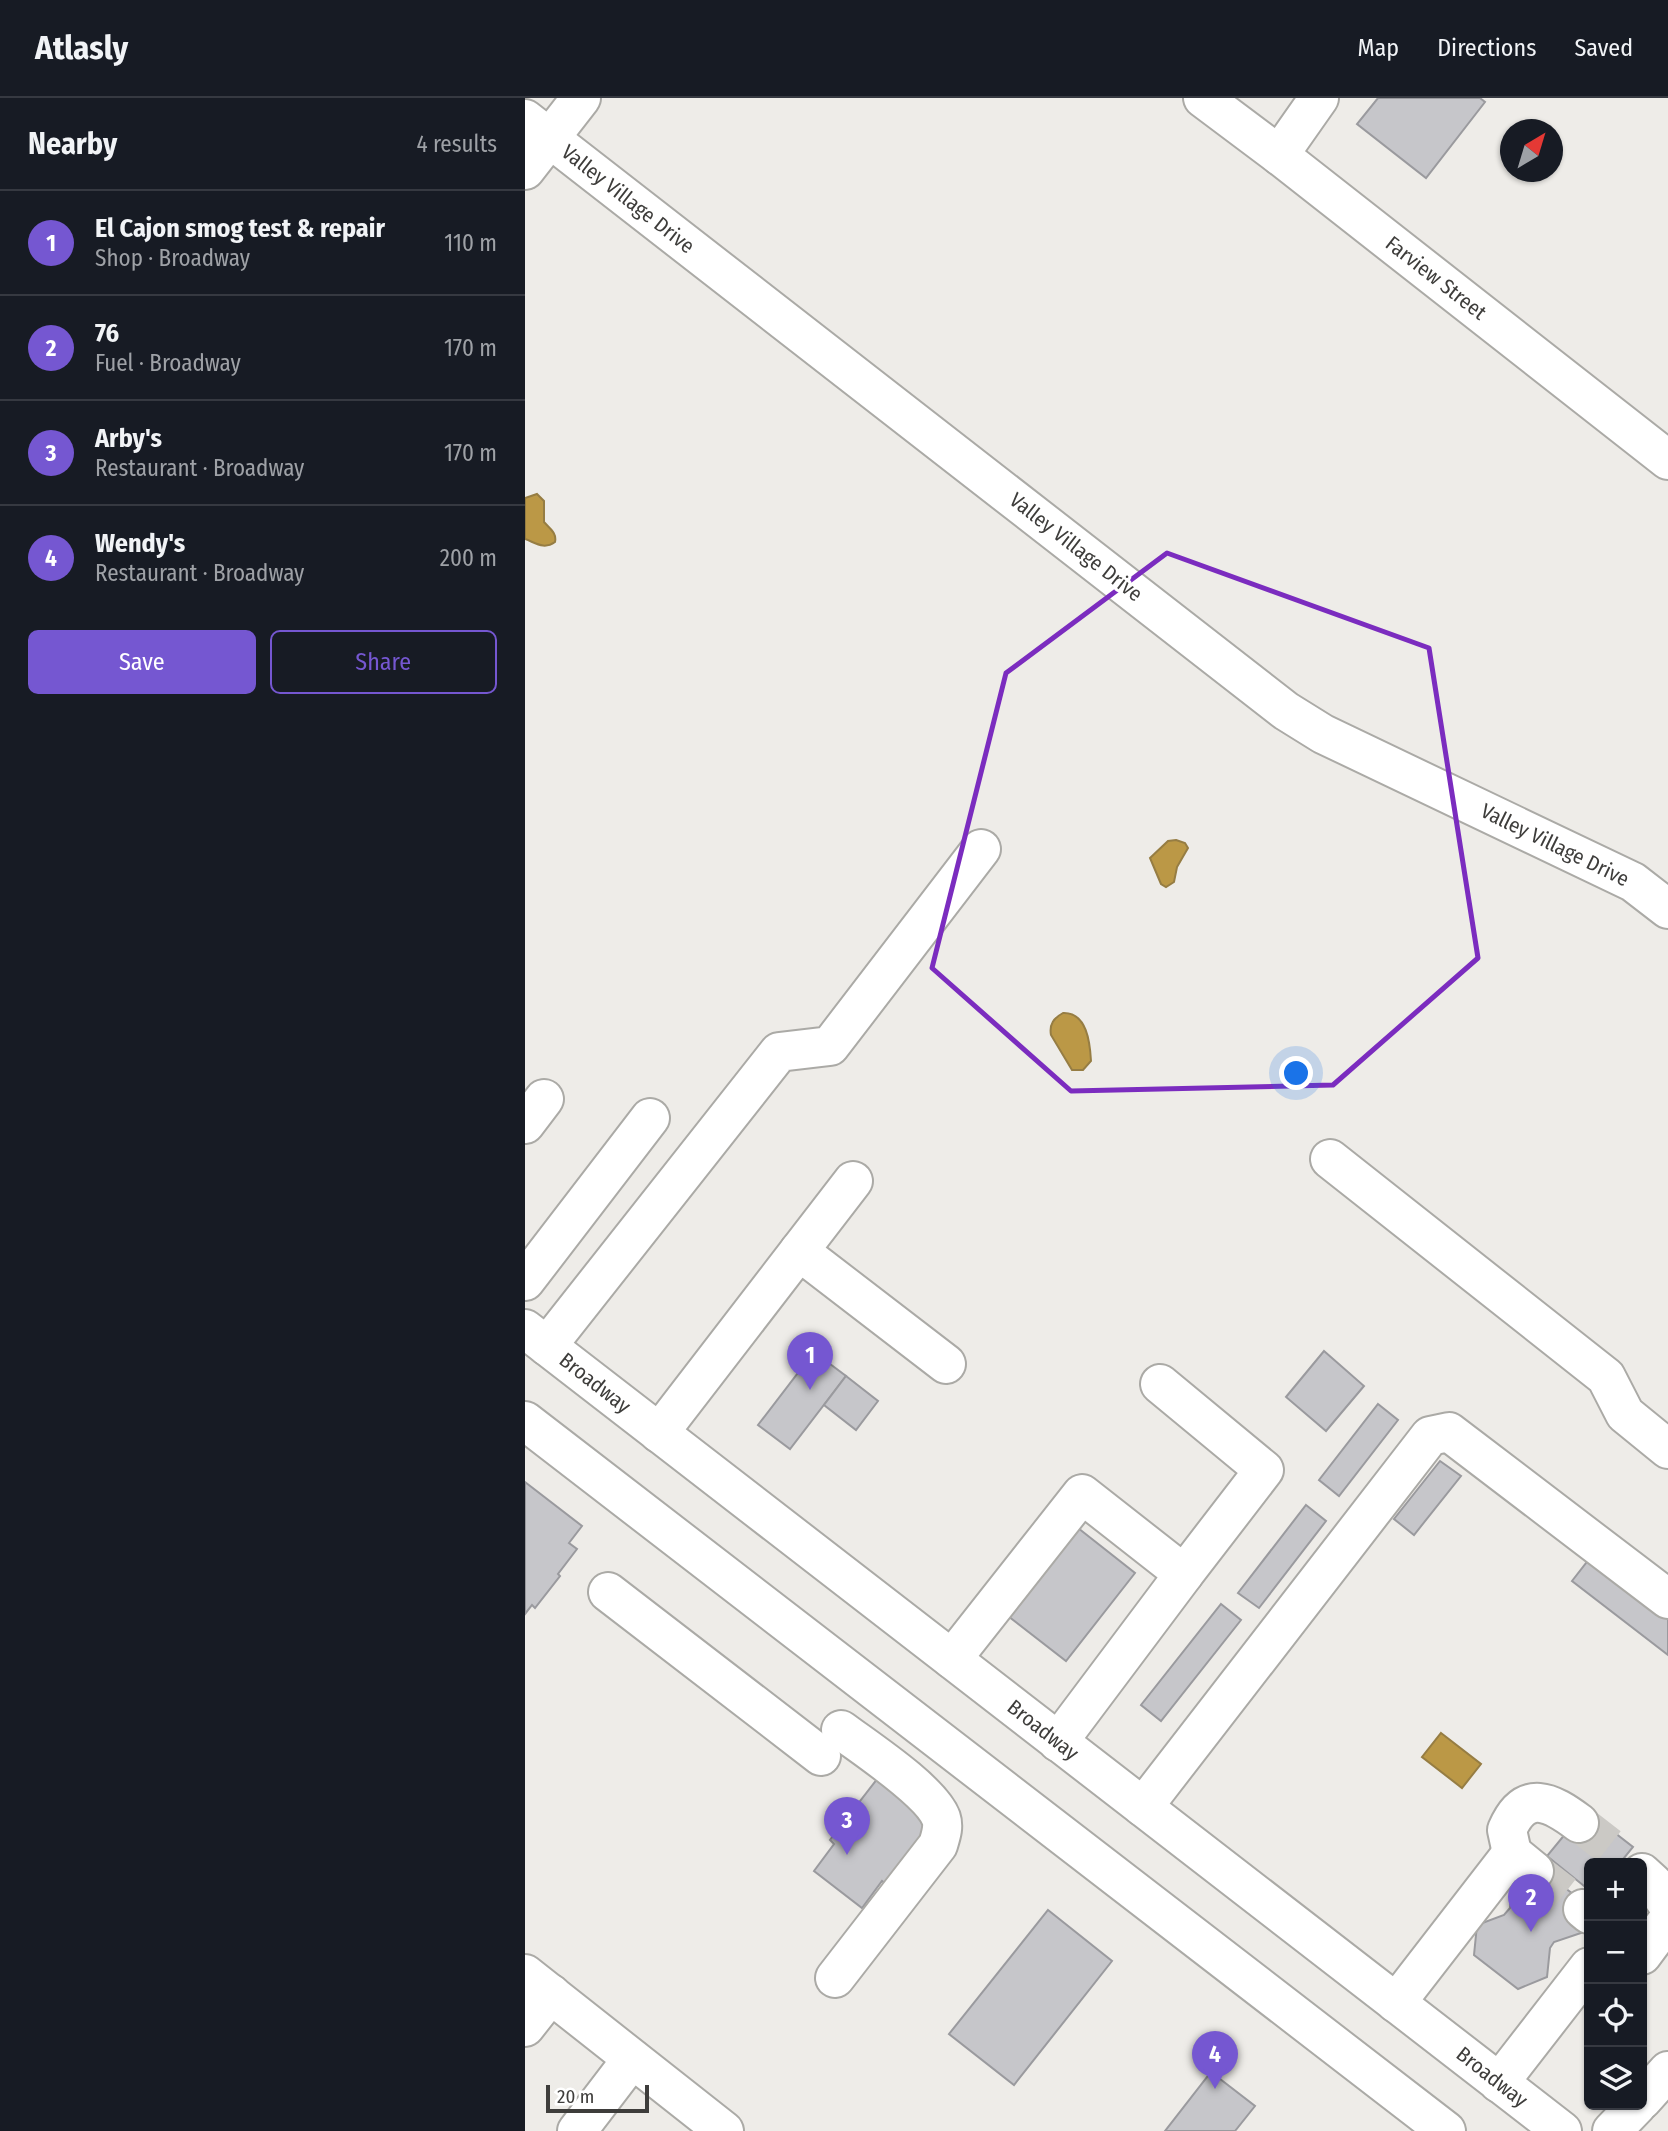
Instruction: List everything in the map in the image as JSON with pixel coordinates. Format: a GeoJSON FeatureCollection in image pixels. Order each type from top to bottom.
{"type":"FeatureCollection","features":[{"type":"Feature","properties":{"kind":"main road"},"geometry":{"type":"LineString","coordinates":[[525,170],[537,128],[581,98]]}},
{"type":"Feature","properties":{"kind":"main road","name":"Farview Street"},"geometry":{"type":"LineString","coordinates":[[1203,98],[1668,460]]}},
{"type":"Feature","properties":{"kind":"main road"},"geometry":{"type":"LineString","coordinates":[[1279,155],[1319,98]]}},
{"type":"Feature","properties":{"kind":"main road","name":"Valley Village Drive"},"geometry":{"type":"LineString","coordinates":[[537,128],[1286,710],[1323,734],[1633,882],[1668,909]]}},
{"type":"Feature","properties":{"kind":"main road"},"geometry":{"type":"LineString","coordinates":[[535,1345],[779,1052],[830,1046],[981,849]]}},
{"type":"Feature","properties":{"kind":"main road"},"geometry":{"type":"LineString","coordinates":[[525,1281],[650,1118]]}},
{"type":"Feature","properties":{"kind":"main road"},"geometry":{"type":"LineString","coordinates":[[1330,1159],[1606,1377],[1625,1414],[1668,1449]]}},
{"type":"Feature","properties":{"kind":"main road"},"geometry":{"type":"LineString","coordinates":[[659,1433],[853,1181]]}},
{"type":"Feature","properties":{"kind":"main road"},"geometry":{"type":"LineString","coordinates":[[799,1251],[946,1364]]}},
{"type":"Feature","properties":{"kind":"main road","name":"Broadway"},"geometry":{"type":"LineString","coordinates":[[535,1345],[659,1433],[1562,2131]]}},
{"type":"Feature","properties":{"kind":"main road"},"geometry":{"type":"LineString","coordinates":[[1058,1742],[1264,1470],[1160,1384]]}},
{"type":"Feature","properties":{"kind":"main road"},"geometry":{"type":"LineString","coordinates":[[525,1421],[1446,2131]]}},
{"type":"Feature","properties":{"kind":"main road"},"geometry":{"type":"LineString","coordinates":[[1143,1807],[1430,1436],[1449,1432],[1668,1599]]}},
{"type":"Feature","properties":{"kind":"main road"},"geometry":{"type":"LineString","coordinates":[[952,1659],[1082,1494],[1184,1574]]}},
{"type":"Feature","properties":{"kind":"main road"},"geometry":{"type":"LineString","coordinates":[[608,1592],[831,1743],[924,1794],[937,1810],[943,1829],[938,1845],[835,1978]]}},
{"type":"Feature","properties":{"kind":"main road"},"geometry":{"type":"LineString","coordinates":[[1396,2003],[1523,1862],[1507,1830],[1525,1805],[1534,1802],[1551,1805],[1579,1824]]}},
{"type":"Feature","properties":{"kind":"main road"},"geometry":{"type":"LineString","coordinates":[[1647,1878],[1668,1905]]}},
{"type":"Feature","properties":{"kind":"main road"},"geometry":{"type":"LineString","coordinates":[[1647,1948],[1668,1920]]}},
{"type":"Feature","properties":{"kind":"main road"},"geometry":{"type":"LineString","coordinates":[[1499,2083],[1584,1973]]}},
{"type":"Feature","properties":{"kind":"main road"},"geometry":{"type":"LineString","coordinates":[[525,2027],[538,1984],[632,2059],[710,2127]]}},
{"type":"Feature","properties":{"kind":"main road"},"geometry":{"type":"LineString","coordinates":[[577,2131],[632,2059]]}},
{"type":"Feature","properties":{"kind":"main road"},"geometry":{"type":"LineString","coordinates":[[1647,2094],[1668,2071]]}},
{"type":"Feature","properties":{"kind":"main road"},"geometry":{"type":"LineString","coordinates":[[1612,2131],[1632,2110]]}},
{"type":"Feature","properties":{"kind":"highlighted area"},"geometry":{"type":"Polygon","coordinates":[[[1167,553],[1429,648],[1478,958],[1333,1085],[1071,1091],[932,968],[1006,673],[1167,553]]]}},
{"type":"Feature","properties":{"kind":"shaded area"},"geometry":{"type":"Polygon","coordinates":[[[537,494],[544,501],[544,522],[555,536],[555,542],[547,545],[525,539],[525,498],[537,494]]]}},
{"type":"Feature","properties":{"kind":"shaded area"},"geometry":{"type":"Polygon","coordinates":[[[1168,841],[1185,843],[1188,848],[1177,867],[1174,882],[1166,887],[1161,884],[1150,858],[1168,841]]]}},
{"type":"Feature","properties":{"kind":"shaded area"},"geometry":{"type":"Polygon","coordinates":[[[1063,1013],[1077,1018],[1086,1030],[1091,1061],[1083,1070],[1072,1070],[1051,1035],[1053,1022],[1063,1013]]]}},
{"type":"Feature","properties":{"kind":"shaded area"},"geometry":{"type":"Polygon","coordinates":[[[1441,1733],[1481,1764],[1462,1788],[1422,1757],[1441,1733]]]}},
{"type":"Feature","properties":{"kind":"building"},"geometry":{"type":"Polygon","coordinates":[[[1378,98],[1480,98],[1485,102],[1426,178],[1357,124],[1378,98]]]}},
{"type":"Feature","properties":{"kind":"building"},"geometry":{"type":"Polygon","coordinates":[[[1324,1351],[1364,1386],[1326,1431],[1286,1397],[1324,1351]]]}},
{"type":"Feature","properties":{"kind":"building"},"geometry":{"type":"Polygon","coordinates":[[[814,1352],[846,1376],[790,1449],[758,1425],[814,1352]]]}},
{"type":"Feature","properties":{"kind":"building"},"geometry":{"type":"Polygon","coordinates":[[[846,1376],[878,1401],[856,1430],[824,1405],[846,1376]]]}},
{"type":"Feature","properties":{"kind":"building"},"geometry":{"type":"Polygon","coordinates":[[[1378,1404],[1398,1420],[1339,1496],[1319,1480],[1378,1404]]]}},
{"type":"Feature","properties":{"kind":"building"},"geometry":{"type":"Polygon","coordinates":[[[1440,1461],[1461,1476],[1414,1535],[1394,1519],[1440,1461]]]}},
{"type":"Feature","properties":{"kind":"building"},"geometry":{"type":"Polygon","coordinates":[[[525,1482],[582,1526],[569,1543],[577,1549],[558,1574],[560,1576],[535,1608],[532,1605],[525,1614],[525,1482]]]}},
{"type":"Feature","properties":{"kind":"building"},"geometry":{"type":"Polygon","coordinates":[[[1306,1505],[1326,1521],[1259,1608],[1238,1593],[1306,1505]]]}},
{"type":"Feature","properties":{"kind":"building"},"geometry":{"type":"Polygon","coordinates":[[[1078,1528],[1135,1573],[1066,1661],[1008,1616],[1078,1528]]]}},
{"type":"Feature","properties":{"kind":"building"},"geometry":{"type":"Polygon","coordinates":[[[1590,1558],[1668,1618],[1668,1655],[1572,1581],[1590,1558]]]}},
{"type":"Feature","properties":{"kind":"building"},"geometry":{"type":"Polygon","coordinates":[[[1221,1604],[1241,1620],[1161,1721],[1141,1705],[1221,1604]]]}},
{"type":"Feature","properties":{"kind":"building"},"geometry":{"type":"Polygon","coordinates":[[[881,1774],[938,1818],[887,1885],[882,1881],[862,1908],[814,1871],[834,1844],[830,1840],[881,1774]]]}},
{"type":"Feature","properties":{"kind":"building"},"geometry":{"type":"Polygon","coordinates":[[[1588,1812],[1633,1847],[1624,1858],[1584,1858],[1584,1886],[1547,1856],[1588,1812]]]}},
{"type":"Feature","properties":{"kind":"building"},"geometry":{"type":"Polygon","coordinates":[[[1539,1869],[1584,1902],[1581,1933],[1554,1942],[1550,1948],[1547,1977],[1518,1989],[1474,1955],[1477,1925],[1504,1915],[1510,1908],[1512,1882],[1539,1869]]]}},
{"type":"Feature","properties":{"kind":"building"},"geometry":{"type":"Polygon","coordinates":[[[1048,1910],[1112,1961],[1014,2085],[949,2034],[1048,1910]]]}},
{"type":"Feature","properties":{"kind":"building"},"geometry":{"type":"Polygon","coordinates":[[[1211,2072],[1255,2106],[1235,2131],[1165,2131],[1211,2072]]]}},
{"type":"Feature","properties":{"kind":"tunnel"},"geometry":{"type":"LineString","coordinates":[[1579,1823],[1624,1858]]}},
{"type":"Feature","properties":{"kind":"tunnel"},"geometry":{"type":"LineString","coordinates":[[1534,1871],[1583,1909]]}},
{"type":"Feature","properties":{"kind":"place","name":"El Cajon smog test & repair"},"geometry":{"type":"Point","coordinates":[810,1390]}},
{"type":"Feature","properties":{"kind":"place","name":"Arby's"},"geometry":{"type":"Point","coordinates":[847,1855]}},
{"type":"Feature","properties":{"kind":"place","name":"76"},"geometry":{"type":"Point","coordinates":[1531,1932]}},
{"type":"Feature","properties":{"kind":"place","name":"Wendy's"},"geometry":{"type":"Point","coordinates":[1215,2089]}}]}
